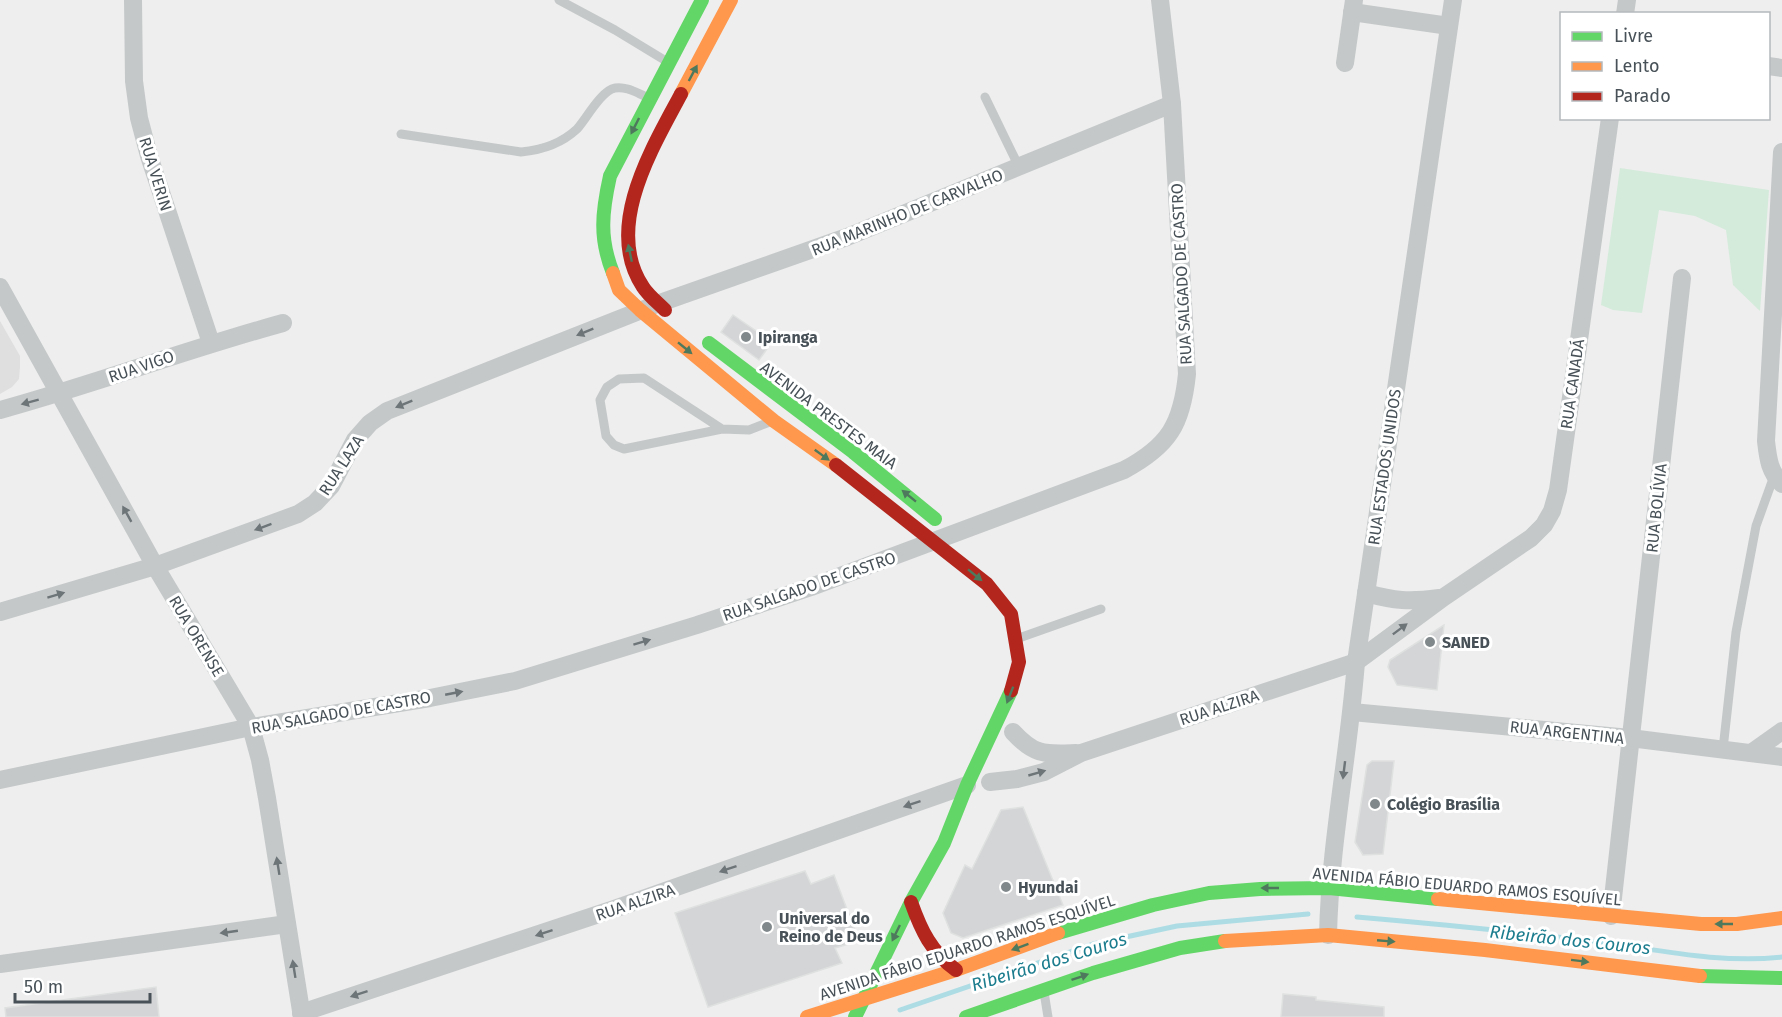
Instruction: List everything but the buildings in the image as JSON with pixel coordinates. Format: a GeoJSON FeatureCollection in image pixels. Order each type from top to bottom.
{"type":"FeatureCollection","features":[{"type":"Feature","properties":{"kind":"main road"},"geometry":{"type":"LineString","coordinates":[[702,0],[610,176],[604,203],[602,229],[606,256],[619,290],[774,421],[851,476],[987,584],[1011,614],[1017,638],[1019,662],[1010,698],[967,785],[944,843],[911,902],[855,1017]]}},
{"type":"Feature","properties":{"kind":"main road"},"geometry":{"type":"LineString","coordinates":[[676,318],[657,304],[637,278],[629,251],[627,226],[647,159],[731,0]]}},
{"type":"Feature","properties":{"kind":"main road","name":"AVENIDA PRESTES MAIA"},"geometry":{"type":"LineString","coordinates":[[694,332],[891,482],[960,539]]}},
{"type":"Feature","properties":{"kind":"main road"},"geometry":{"type":"LineString","coordinates":[[1031,616],[1036,638]]}},
{"type":"Feature","properties":{"kind":"main road"},"geometry":{"type":"LineString","coordinates":[[980,758],[988,786]]}},
{"type":"Feature","properties":{"kind":"main road"},"geometry":{"type":"LineString","coordinates":[[988,786],[999,763]]}},
{"type":"Feature","properties":{"kind":"main road"},"geometry":{"type":"LineString","coordinates":[[944,843],[966,826]]}},
{"type":"Feature","properties":{"kind":"main road","name":"AVENIDA FÁBIO EDUARDO RAMOS ESQUÍVEL"},"geometry":{"type":"LineString","coordinates":[[807,1017],[956,970],[1076,927],[1153,905],[1209,894],[1260,888],[1329,888],[1701,924],[1737,924],[1782,918]]}},
{"type":"Feature","properties":{"kind":"main road"},"geometry":{"type":"LineString","coordinates":[[911,902],[923,937],[934,955],[956,970]]}},
{"type":"Feature","properties":{"kind":"main road"},"geometry":{"type":"LineString","coordinates":[[966,1017],[1151,955],[1194,945],[1328,935],[1485,950],[1708,976],[1782,978]]}},
{"type":"Feature","properties":{"kind":"main road"},"geometry":{"type":"LineString","coordinates":[[863,999],[869,1017]]}},
{"type":"Feature","properties":{"kind":"street","name":"RUA VERIN"},"geometry":{"type":"LineString","coordinates":[[133,0],[134,81],[139,118],[149,156],[211,343]]}},
{"type":"Feature","properties":{"kind":"street","name":"RUA SALGADO DE CASTRO"},"geometry":{"type":"LineString","coordinates":[[0,780],[251,727],[430,698],[515,681],[811,587],[933,541],[960,539],[1145,459],[1162,445],[1175,424],[1185,400],[1187,374],[1172,104],[1160,0]]}},
{"type":"Feature","properties":{"kind":"street","name":"RUA ESTADOS UNIDOS"},"geometry":{"type":"LineString","coordinates":[[1328,935],[1329,888],[1352,712],[1356,662],[1453,0]]}},
{"type":"Feature","properties":{"kind":"street"},"geometry":{"type":"LineString","coordinates":[[1345,63],[1353,6],[1449,26]]}},
{"type":"Feature","properties":{"kind":"street","name":"RUA MARINHO DE CARVALHO"},"geometry":{"type":"LineString","coordinates":[[640,310],[848,237],[1172,104]]}},
{"type":"Feature","properties":{"kind":"street","name":"RUA CANADÁ"},"geometry":{"type":"LineString","coordinates":[[1356,662],[1444,597],[1532,538],[1544,525],[1552,511],[1557,490],[1610,120]]}},
{"type":"Feature","properties":{"kind":"street"},"geometry":{"type":"LineString","coordinates":[[1778,480],[1768,461],[1766,441],[1782,152]]}},
{"type":"Feature","properties":{"kind":"street","name":"RUA BOLÍVIA"},"geometry":{"type":"LineString","coordinates":[[1611,916],[1682,278]]}},
{"type":"Feature","properties":{"kind":"street","name":"RUA ORENSE"},"geometry":{"type":"LineString","coordinates":[[0,287],[155,566],[251,727],[266,789],[302,1015]]}},
{"type":"Feature","properties":{"kind":"street","name":"RUA LAZA"},"geometry":{"type":"LineString","coordinates":[[0,612],[155,566],[297,514],[315,502],[331,486],[356,440],[370,423],[387,411],[640,310]]}},
{"type":"Feature","properties":{"kind":"street","name":"RUA VIGO"},"geometry":{"type":"LineString","coordinates":[[0,410],[61,394],[211,343],[283,323]]}},
{"type":"Feature","properties":{"kind":"street","name":"RUA CANADÁ"},"geometry":{"type":"LineString","coordinates":[[1366,593],[1404,601],[1444,597]]}},
{"type":"Feature","properties":{"kind":"street","name":"RUA ALZIRA"},"geometry":{"type":"LineString","coordinates":[[988,786],[1044,772],[1081,753],[1356,662]]}},
{"type":"Feature","properties":{"kind":"street","name":"RUA ARGENTINA"},"geometry":{"type":"LineString","coordinates":[[1352,712],[1630,738],[1782,757]]}},
{"type":"Feature","properties":{"kind":"street"},"geometry":{"type":"LineString","coordinates":[[1751,753],[1782,731]]}},
{"type":"Feature","properties":{"kind":"street","name":"RUA ALZIRA"},"geometry":{"type":"LineString","coordinates":[[1013,732],[1025,746],[1038,752],[1081,753]]}},
{"type":"Feature","properties":{"kind":"street","name":"RUA ALZIRA"},"geometry":{"type":"LineString","coordinates":[[302,1015],[614,909],[967,785]]}},
{"type":"Feature","properties":{"kind":"street"},"geometry":{"type":"LineString","coordinates":[[0,964],[287,924]]}},
{"type":"Feature","properties":{"kind":"lane"},"geometry":{"type":"LineString","coordinates":[[559,0],[668,62]]}},
{"type":"Feature","properties":{"kind":"lane"},"geometry":{"type":"LineString","coordinates":[[401,134],[521,152],[540,150],[555,145],[576,129],[606,92],[614,88],[626,88],[649,98]]}},
{"type":"Feature","properties":{"kind":"lane"},"geometry":{"type":"LineString","coordinates":[[985,97],[1019,167]]}},
{"type":"Feature","properties":{"kind":"lane"},"geometry":{"type":"LineString","coordinates":[[722,429],[644,378],[619,379],[607,387],[600,400],[606,436],[614,445],[624,449],[722,429],[749,429],[774,421],[787,403]]}},
{"type":"Feature","properties":{"kind":"lane"},"geometry":{"type":"LineString","coordinates":[[1723,749],[1738,620],[1755,526],[1778,480]]}},
{"type":"Feature","properties":{"kind":"lane"},"geometry":{"type":"LineString","coordinates":[[1017,638],[1036,638],[1101,609]]}},
{"type":"Feature","properties":{"kind":"lane"},"geometry":{"type":"LineString","coordinates":[[1044,990],[1048,1017]]}},
{"type":"Feature","properties":{"kind":"shaded area"},"geometry":{"type":"Polygon","coordinates":[[[0,321],[20,356],[20,367],[19,379],[12,387],[0,394],[0,321]]]}},
{"type":"Feature","properties":{"kind":"green space"},"geometry":{"type":"Polygon","coordinates":[[[1620,168],[1769,190],[1760,311],[1733,285],[1726,230],[1695,216],[1659,210],[1642,313],[1613,310],[1601,305],[1620,168]]]}},
{"type":"Feature","properties":{"kind":"waterway","name":"Ribeirão dos Couros"},"geometry":{"type":"LineString","coordinates":[[900,1010],[1093,944],[1177,926],[1308,914]]}},
{"type":"Feature","properties":{"kind":"waterway","name":"Ribeirão dos Couros"},"geometry":{"type":"LineString","coordinates":[[1357,917],[1539,935],[1690,955],[1737,959],[1782,957]]}},
{"type":"Feature","properties":{"kind":"traffic: fast"},"geometry":{"type":"LineString","coordinates":[[613,273],[603,225],[610,176],[702,0]]}},
{"type":"Feature","properties":{"kind":"traffic: fast"},"geometry":{"type":"LineString","coordinates":[[709,343],[853,452],[935,519]]}},
{"type":"Feature","properties":{"kind":"traffic: fast"},"geometry":{"type":"LineString","coordinates":[[855,1017],[911,902],[944,843],[967,785],[1011,691]]}},
{"type":"Feature","properties":{"kind":"traffic: fast"},"geometry":{"type":"LineString","coordinates":[[1058,933],[1153,905],[1209,893],[1260,889],[1329,888],[1438,899]]}},
{"type":"Feature","properties":{"kind":"traffic: fast"},"geometry":{"type":"LineString","coordinates":[[966,1017],[1093,973],[1180,948],[1225,941]]}},
{"type":"Feature","properties":{"kind":"traffic: fast"},"geometry":{"type":"LineString","coordinates":[[1700,976],[1782,978]]}},
{"type":"Feature","properties":{"kind":"traffic: slow"},"geometry":{"type":"LineString","coordinates":[[681,94],[731,0]]}},
{"type":"Feature","properties":{"kind":"traffic: slow"},"geometry":{"type":"LineString","coordinates":[[613,273],[619,290],[640,310],[774,421],[836,465]]}},
{"type":"Feature","properties":{"kind":"traffic: slow"},"geometry":{"type":"LineString","coordinates":[[1438,899],[1701,924],[1737,924],[1782,918]]}},
{"type":"Feature","properties":{"kind":"traffic: slow"},"geometry":{"type":"LineString","coordinates":[[807,1017],[956,970],[1058,933]]}},
{"type":"Feature","properties":{"kind":"traffic: slow"},"geometry":{"type":"LineString","coordinates":[[1225,941],[1328,935],[1485,950],[1700,976]]}},
{"type":"Feature","properties":{"kind":"traffic: jam"},"geometry":{"type":"LineString","coordinates":[[665,310],[643,287],[632,264],[628,239],[630,214],[636,188],[681,94]]}},
{"type":"Feature","properties":{"kind":"traffic: jam"},"geometry":{"type":"LineString","coordinates":[[836,465],[987,584],[1011,614],[1019,662],[1011,691]]}},
{"type":"Feature","properties":{"kind":"traffic: jam"},"geometry":{"type":"LineString","coordinates":[[911,902],[933,948],[956,970]]}},
{"type":"Feature","properties":{"kind":"place","name":"Ipiranga"},"geometry":{"type":"Point","coordinates":[746,337]}},
{"type":"Feature","properties":{"kind":"place","name":"SANED"},"geometry":{"type":"Point","coordinates":[1430,642]}},
{"type":"Feature","properties":{"kind":"place","name":"Colégio Brasília"},"geometry":{"type":"Point","coordinates":[1375,804]}},
{"type":"Feature","properties":{"kind":"place","name":"Hyundai"},"geometry":{"type":"Point","coordinates":[1006,887]}},
{"type":"Feature","properties":{"kind":"place","name":"Universal do Reino de Deus"},"geometry":{"type":"Point","coordinates":[767,927]}}]}
